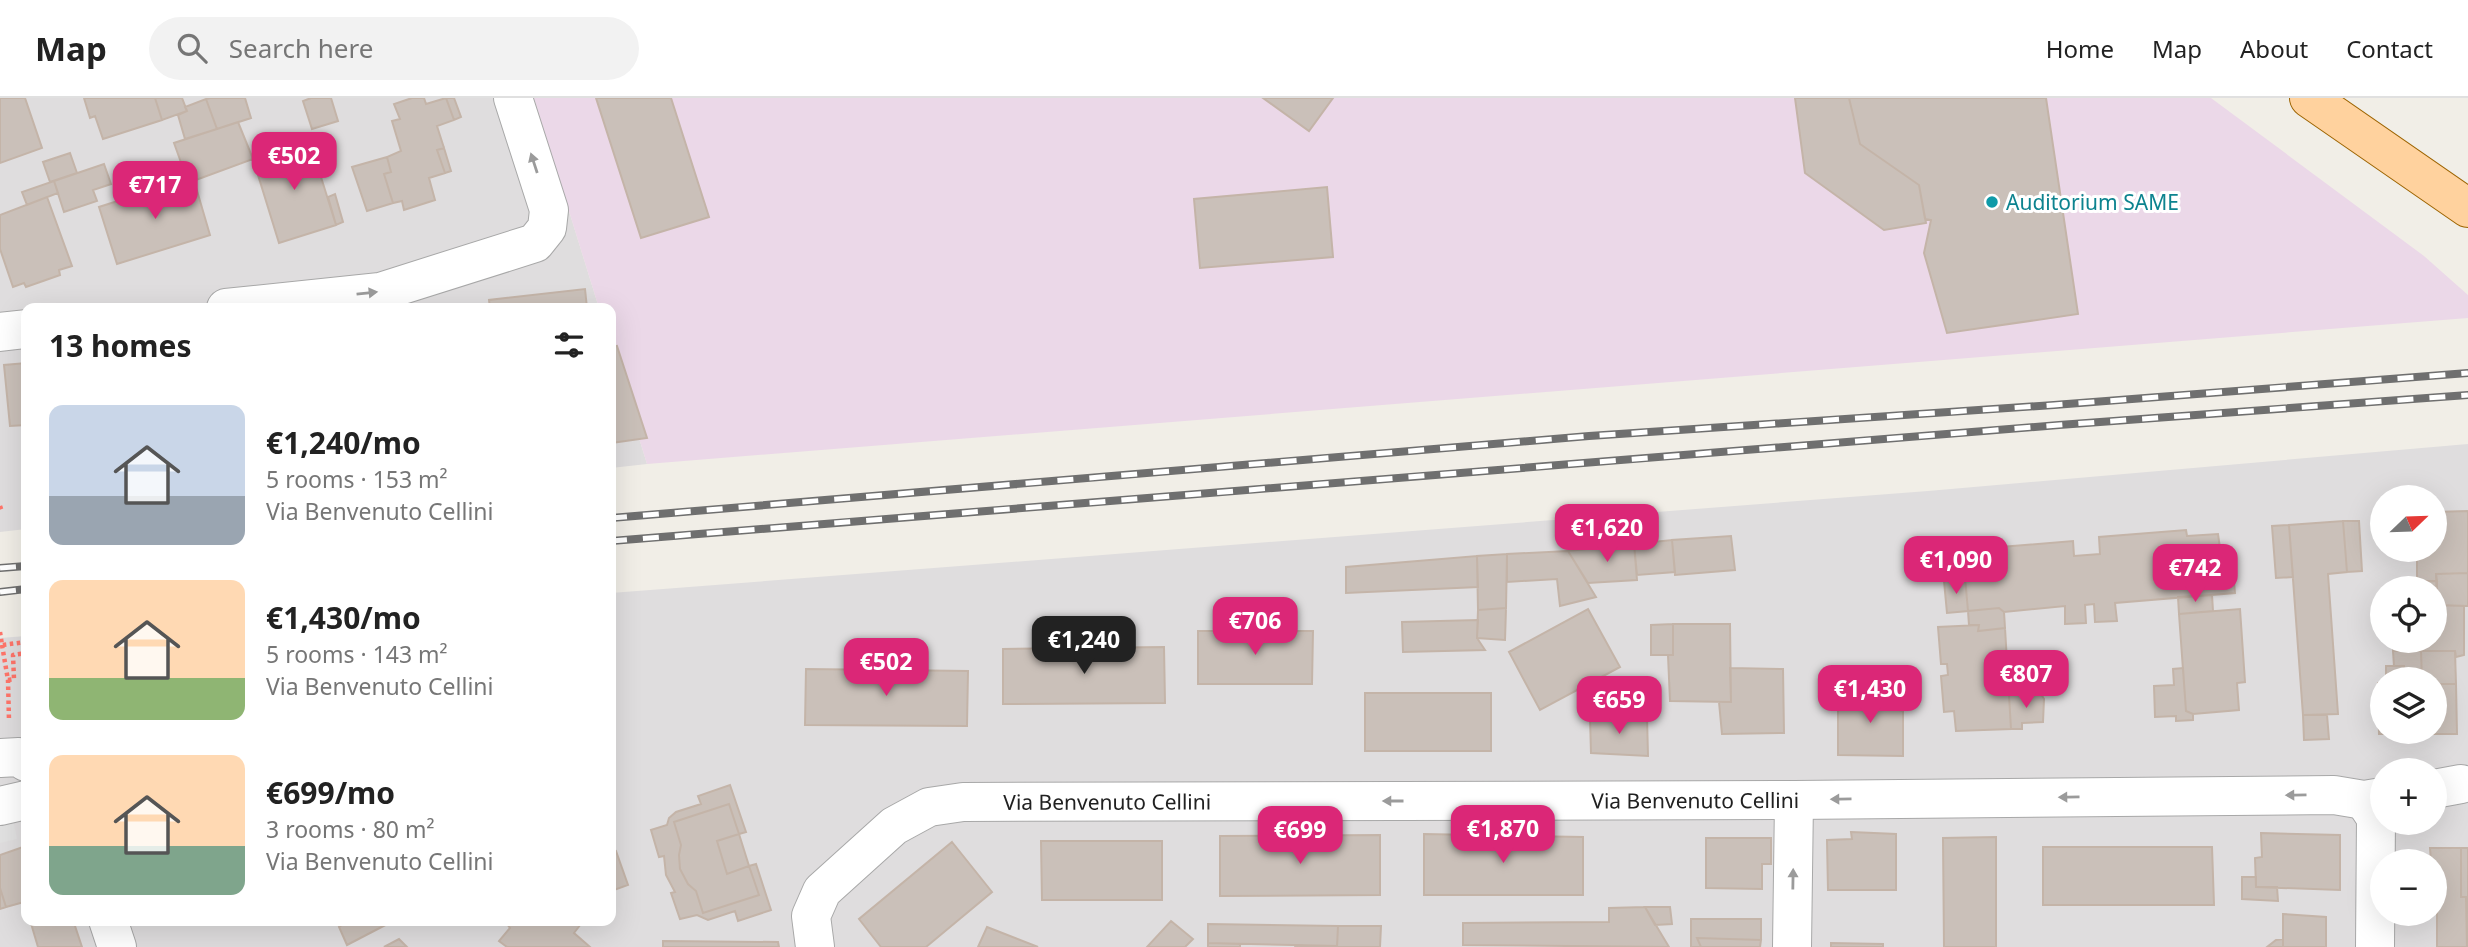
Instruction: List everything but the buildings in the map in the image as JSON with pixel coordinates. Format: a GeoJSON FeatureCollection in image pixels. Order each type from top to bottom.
{"type":"FeatureCollection","features":[{"type":"Feature","properties":{"kind":"main road"},"geometry":{"type":"LineString","coordinates":[[2309,98],[2468,208]]}},
{"type":"Feature","properties":{"kind":"street"},"geometry":{"type":"LineString","coordinates":[[274,303],[380,292],[535,243],[547,228],[549,210],[513,98]]}},
{"type":"Feature","properties":{"kind":"street"},"geometry":{"type":"LineString","coordinates":[[0,332],[21,330]]}},
{"type":"Feature","properties":{"kind":"street"},"geometry":{"type":"LineString","coordinates":[[0,758],[21,758]]}},
{"type":"Feature","properties":{"kind":"street","name":"Via Benvenuto Cellini"},"geometry":{"type":"LineString","coordinates":[[816,947],[811,916],[822,891],[894,826],[929,807],[963,802],[1794,800],[2334,794],[2370,799]]}},
{"type":"Feature","properties":{"kind":"street"},"geometry":{"type":"LineString","coordinates":[[1792,947],[1794,800]]}},
{"type":"Feature","properties":{"kind":"street"},"geometry":{"type":"LineString","coordinates":[[0,806],[21,801]]}},
{"type":"Feature","properties":{"kind":"street","name":"Via Benvenuto Cellini"},"geometry":{"type":"LineString","coordinates":[[2375,947],[2376,835]]}},
{"type":"Feature","properties":{"kind":"street"},"geometry":{"type":"LineString","coordinates":[[110,926],[117,947]]}},
{"type":"Feature","properties":{"kind":"path"},"geometry":{"type":"LineString","coordinates":[[0,632],[8,680],[14,679],[13,655],[21,654]]}},
{"type":"Feature","properties":{"kind":"path"},"geometry":{"type":"LineString","coordinates":[[2,645],[21,643]]}},
{"type":"Feature","properties":{"kind":"shaded area"},"geometry":{"type":"Polygon","coordinates":[[[0,98],[534,98],[597,303],[21,303],[21,530],[0,532],[0,98]]]}},
{"type":"Feature","properties":{"kind":"shaded area"},"geometry":{"type":"Polygon","coordinates":[[[534,98],[2211,98],[2424,256],[2468,295],[2468,318],[647,464],[616,363],[616,303],[597,303],[534,98]]]}},
{"type":"Feature","properties":{"kind":"shaded area"},"geometry":{"type":"Polygon","coordinates":[[[616,363],[647,464],[616,467],[616,363]]]}},
{"type":"Feature","properties":{"kind":"shaded area"},"geometry":{"type":"Polygon","coordinates":[[[2468,444],[2468,947],[0,947],[0,638],[21,636],[21,926],[616,926],[616,593],[1928,491],[2468,444]]]}},
{"type":"Feature","properties":{"kind":"shaded area"},"geometry":{"type":"Polygon","coordinates":[[[10,804],[17,839],[0,843],[0,806],[10,804]]]}},
{"type":"Feature","properties":{"kind":"railway"},"geometry":{"type":"LineString","coordinates":[[616,518],[1589,436],[2054,405],[2468,373]]}},
{"type":"Feature","properties":{"kind":"railway"},"geometry":{"type":"LineString","coordinates":[[616,541],[2059,425],[2468,395]]}},
{"type":"Feature","properties":{"kind":"railway"},"geometry":{"type":"LineString","coordinates":[[0,568],[21,566]]}},
{"type":"Feature","properties":{"kind":"railway"},"geometry":{"type":"LineString","coordinates":[[0,592],[21,590]]}},
{"type":"Feature","properties":{"kind":"place","name":"Auditorium SAME"},"geometry":{"type":"Point","coordinates":[1992,202]}}]}
